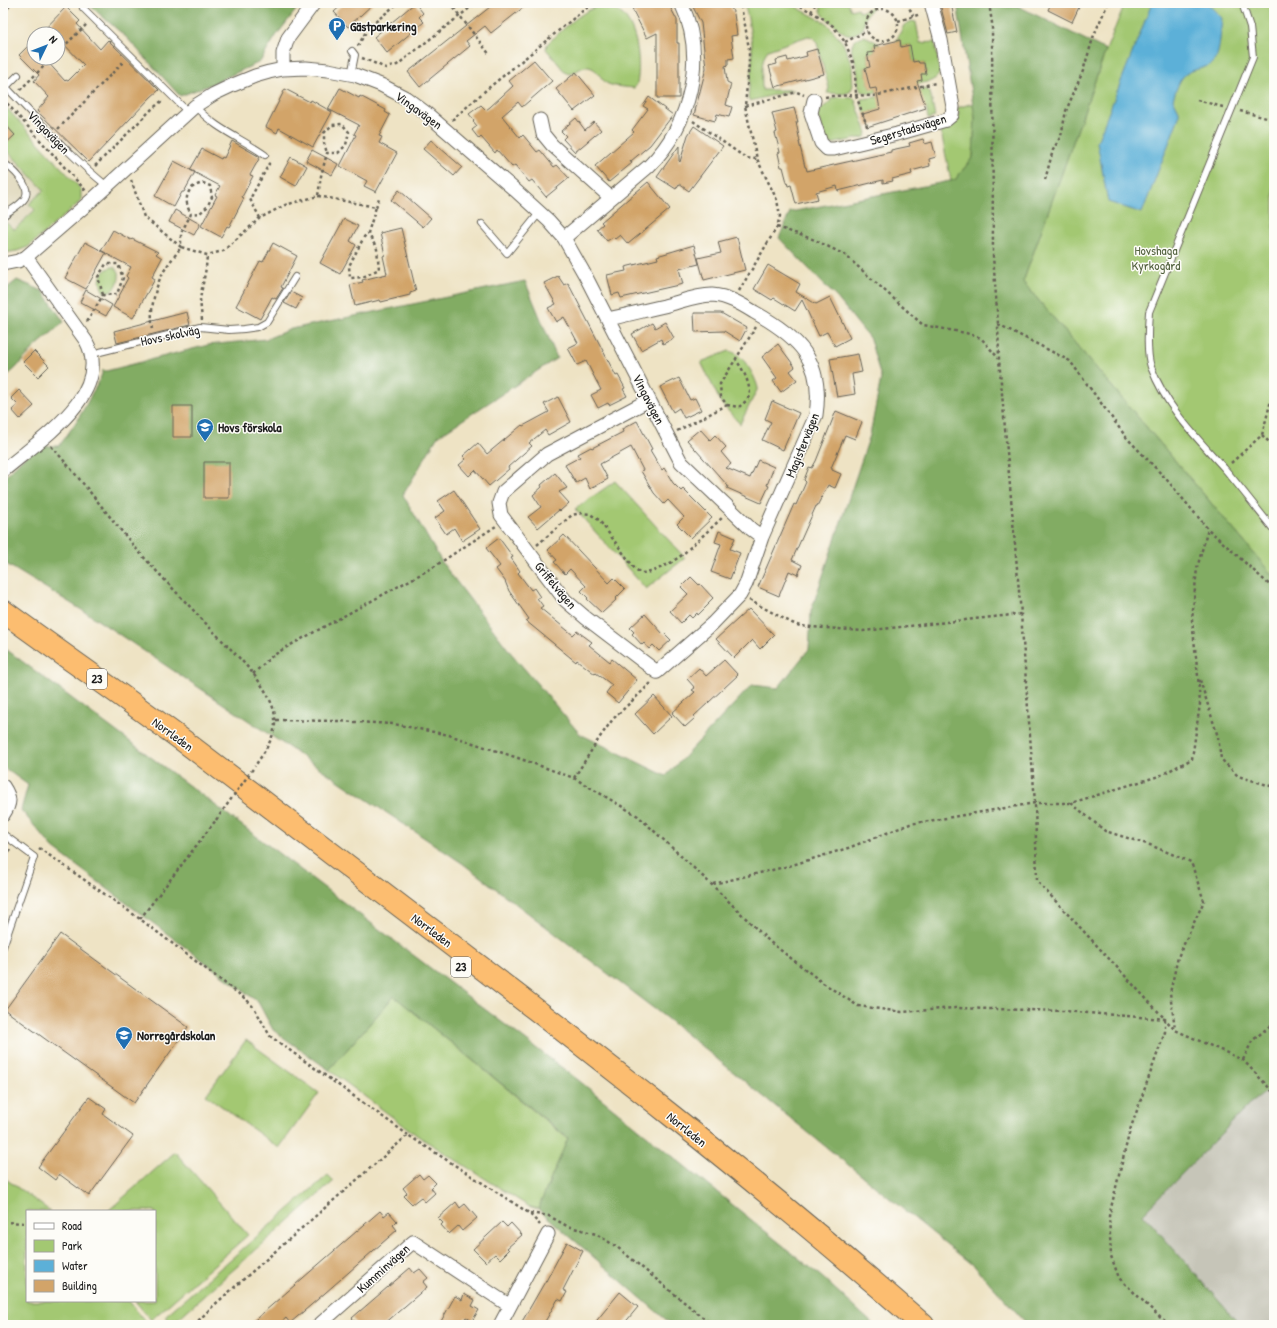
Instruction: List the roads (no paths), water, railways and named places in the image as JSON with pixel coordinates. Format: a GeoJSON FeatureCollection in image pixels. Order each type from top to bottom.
{"type":"FeatureCollection","features":[{"type":"Feature","properties":{"kind":"highway","name":"Norrleden"},"geometry":{"type":"LineString","coordinates":[[3,611],[191,747],[471,959],[613,1069],[752,1180],[923,1325]]}},
{"type":"Feature","properties":{"kind":"highway","name":"Norrleden"},"geometry":{"type":"LineString","coordinates":[[3,626],[184,757],[476,978],[744,1189],[904,1325]]}},
{"type":"Feature","properties":{"kind":"street"},"geometry":{"type":"LineString","coordinates":[[283,69],[283,53],[288,38],[314,3]]}},
{"type":"Feature","properties":{"kind":"street"},"geometry":{"type":"LineString","coordinates":[[564,238],[638,176],[659,156],[671,138],[683,114],[694,73],[694,56],[692,32],[686,12],[681,3]]}},
{"type":"Feature","properties":{"kind":"street","name":"Segerstadsvägen"},"geometry":{"type":"LineString","coordinates":[[814,100],[811,113],[821,143],[827,149],[834,149],[871,140],[946,120],[952,115],[953,107],[941,40],[932,7]]}},
{"type":"Feature","properties":{"kind":"street","name":"Vingavägen"},"geometry":{"type":"LineString","coordinates":[[3,264],[18,261],[26,257],[93,199],[192,109],[214,94],[233,84],[255,76],[283,69],[306,68],[328,70],[351,75],[381,85],[406,98],[426,113],[540,212],[564,238],[608,319],[648,400],[681,462],[751,529],[762,537]]}},
{"type":"Feature","properties":{"kind":"street"},"geometry":{"type":"LineString","coordinates":[[540,120],[543,134],[552,145],[611,198]]}},
{"type":"Feature","properties":{"kind":"street"},"geometry":{"type":"LineString","coordinates":[[3,471],[44,438],[76,406],[82,397],[90,378],[92,365],[92,354],[81,333],[26,257]]}},
{"type":"Feature","properties":{"kind":"street","name":"Magistervägen"},"geometry":{"type":"LineString","coordinates":[[608,319],[704,296],[721,296],[734,300],[762,316],[795,340],[805,352],[814,372],[817,390],[816,415],[762,537]]}},
{"type":"Feature","properties":{"kind":"street","name":"Griffelvägen"},"geometry":{"type":"LineString","coordinates":[[648,400],[547,454],[503,492],[499,503],[501,515],[565,600],[586,618],[657,672],[712,624],[740,595],[746,584],[762,537]]}},
{"type":"Feature","properties":{"kind":"street"},"geometry":{"type":"LineString","coordinates":[[3,786],[8,793],[9,806],[3,815]]}},
{"type":"Feature","properties":{"kind":"street"},"geometry":{"type":"LineString","coordinates":[[500,1325],[548,1234]]}},
{"type":"Feature","properties":{"kind":"street","name":"Kumminvägen"},"geometry":{"type":"LineString","coordinates":[[319,1325],[413,1242],[510,1306]]}},
{"type":"Feature","properties":{"kind":"lane"},"geometry":{"type":"LineString","coordinates":[[1242,3],[1250,27],[1253,57],[1149,312],[1147,337],[1150,366],[1164,397],[1198,440],[1225,469],[1274,530]]}},
{"type":"Feature","properties":{"kind":"lane"},"geometry":{"type":"LineString","coordinates":[[83,8],[170,94],[204,116],[212,123],[250,144],[265,155]]}},
{"type":"Feature","properties":{"kind":"lane"},"geometry":{"type":"LineString","coordinates":[[351,75],[353,53]]}},
{"type":"Feature","properties":{"kind":"lane","name":"Vingavägen"},"geometry":{"type":"LineString","coordinates":[[18,75],[6,87],[52,135],[89,171],[107,186]]}},
{"type":"Feature","properties":{"kind":"lane"},"geometry":{"type":"LineString","coordinates":[[3,163],[12,169],[24,182],[27,192],[25,198],[3,216]]}},
{"type":"Feature","properties":{"kind":"lane"},"geometry":{"type":"LineString","coordinates":[[482,224],[507,254],[540,212]]}},
{"type":"Feature","properties":{"kind":"lane","name":"Hovs skolväg"},"geometry":{"type":"LineString","coordinates":[[92,354],[155,338],[203,328],[228,330],[258,327],[267,322],[295,277]]}},
{"type":"Feature","properties":{"kind":"lane"},"geometry":{"type":"LineString","coordinates":[[3,834],[34,858],[3,947]]}},
{"type":"Feature","properties":{"kind":"water"},"geometry":{"type":"Polygon","coordinates":[[[1152,3],[1207,3],[1222,18],[1216,58],[1210,65],[1186,74],[1178,85],[1173,99],[1179,111],[1179,117],[1142,213],[1108,202],[1097,142],[1152,3]]]}},
{"type":"Feature","properties":{"kind":"place","name":"Gästparkering"},"geometry":{"type":"Point","coordinates":[337,41]}},
{"type":"Feature","properties":{"kind":"place","name":"Hovs förskola"},"geometry":{"type":"Point","coordinates":[205,442]}},
{"type":"Feature","properties":{"kind":"place","name":"Norregårdskolan"},"geometry":{"type":"Point","coordinates":[124,1050]}},
{"type":"Feature","properties":{"kind":"park label","name":"Hovshaga Kyrkogård"},"geometry":{"type":"Point","coordinates":[1156,258]}}]}
